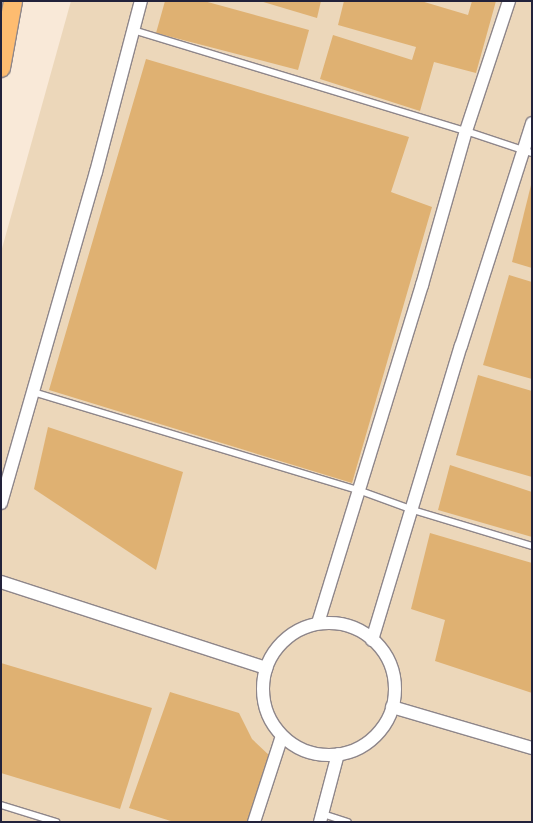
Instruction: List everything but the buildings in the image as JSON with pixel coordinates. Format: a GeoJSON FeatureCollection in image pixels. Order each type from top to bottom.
{"type":"FeatureCollection","features":[{"type":"Feature","properties":{"kind":"main road"},"geometry":{"type":"LineString","coordinates":[[1,68],[13,1]]}},
{"type":"Feature","properties":{"kind":"street"},"geometry":{"type":"LineString","coordinates":[[1,503],[96,172],[142,1]]}},
{"type":"Feature","properties":{"kind":"street"},"geometry":{"type":"LineString","coordinates":[[318,623],[422,285],[466,131],[509,1]]}},
{"type":"Feature","properties":{"kind":"street"},"geometry":{"type":"LineString","coordinates":[[372,640],[413,510],[461,346],[528,152],[532,123]]}},
{"type":"Feature","properties":{"kind":"street"},"geometry":{"type":"LineString","coordinates":[[1,582],[266,668]]}},
{"type":"Feature","properties":{"kind":"street"},"geometry":{"type":"LineString","coordinates":[[318,623],[347,626],[372,640],[384,654],[392,670],[394,682],[392,706],[388,717],[375,736],[358,748],[338,754],[314,753],[292,743],[282,736],[268,716],[263,692],[266,668],[277,647],[285,638],[295,632],[318,623]]}},
{"type":"Feature","properties":{"kind":"street"},"geometry":{"type":"LineString","coordinates":[[392,706],[532,748]]}},
{"type":"Feature","properties":{"kind":"street"},"geometry":{"type":"LineString","coordinates":[[254,822],[282,736]]}},
{"type":"Feature","properties":{"kind":"street"},"geometry":{"type":"LineString","coordinates":[[322,818],[338,754]]}},
{"type":"Feature","properties":{"kind":"lane"},"geometry":{"type":"LineString","coordinates":[[133,30],[466,131],[528,152]]}},
{"type":"Feature","properties":{"kind":"lane"},"geometry":{"type":"LineString","coordinates":[[33,392],[358,490],[413,510],[532,546]]}},
{"type":"Feature","properties":{"kind":"lane"},"geometry":{"type":"LineString","coordinates":[[1,805],[56,822]]}},
{"type":"Feature","properties":{"kind":"lane"},"geometry":{"type":"LineString","coordinates":[[322,818],[348,822]]}},
{"type":"Feature","properties":{"kind":"shaded area"},"geometry":{"type":"Polygon","coordinates":[[[71,1],[532,1],[532,822],[1,822],[1,252],[71,1]]]}}]}
